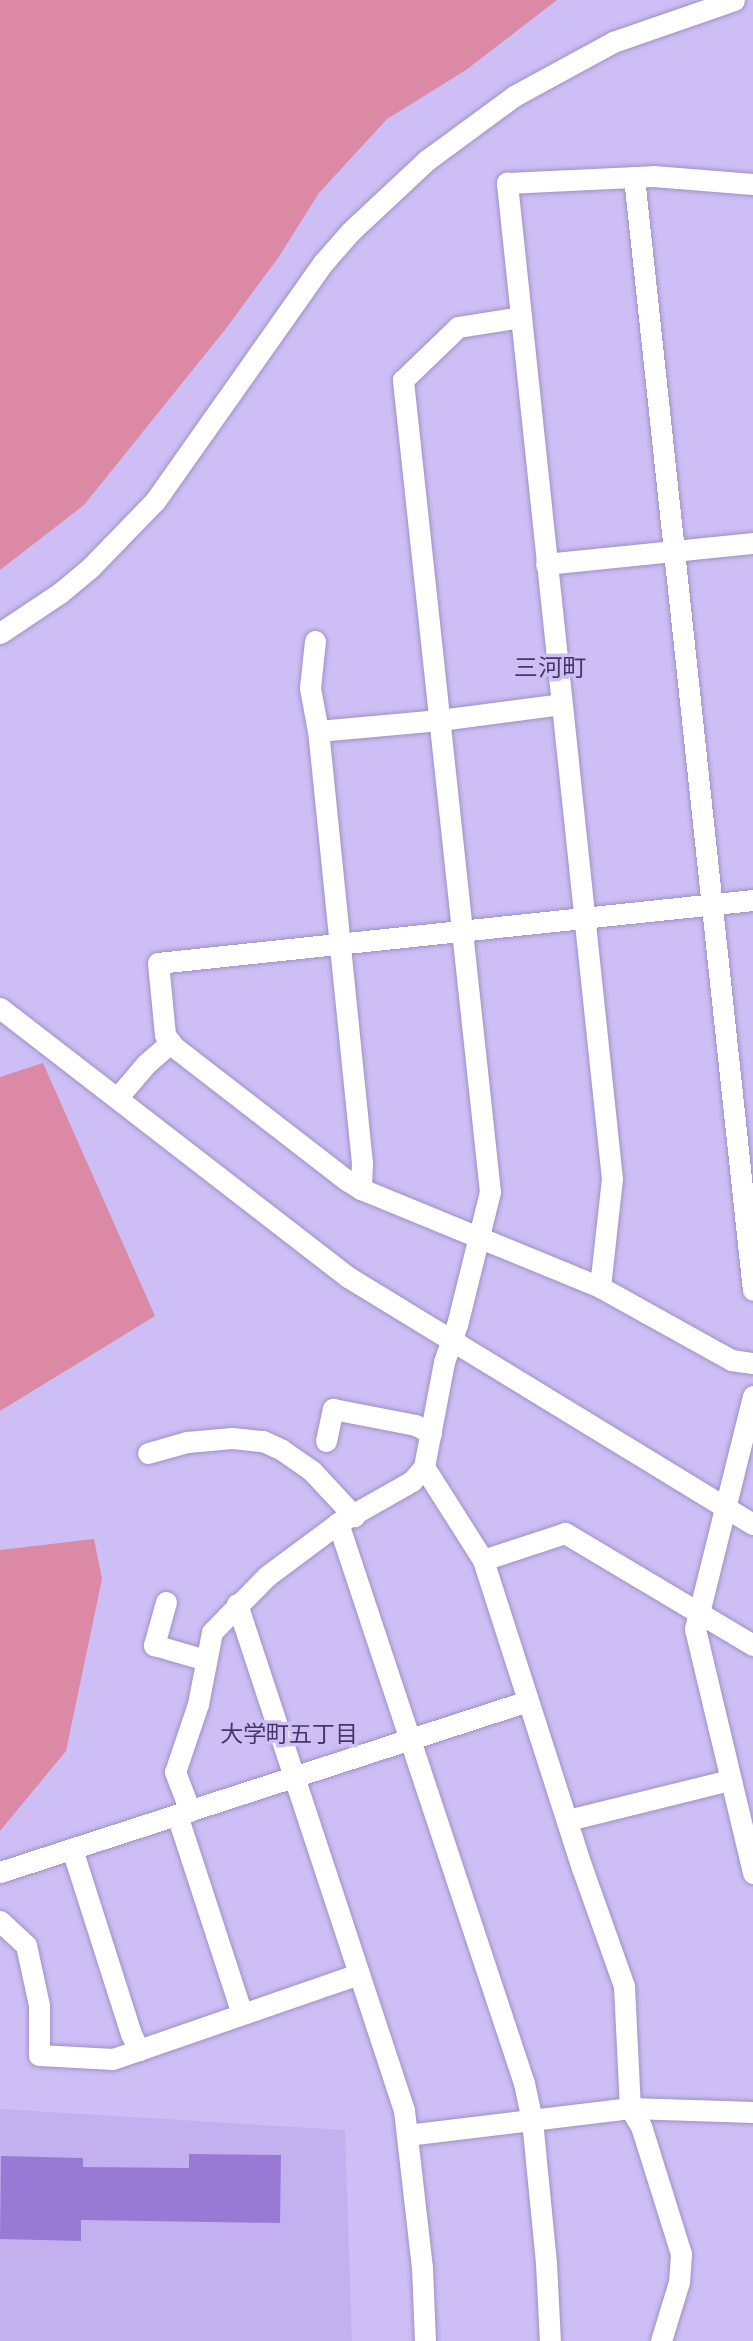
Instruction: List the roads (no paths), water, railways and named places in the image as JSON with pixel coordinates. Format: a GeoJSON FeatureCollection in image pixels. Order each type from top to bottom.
{"type":"FeatureCollection","features":[{"type":"Feature","properties":{"kind":"street"},"geometry":{"type":"LineString","coordinates":[[0,634],[38,609],[90,568],[155,501],[323,263],[350,232],[427,160],[514,96],[613,43],[734,0]]}},
{"type":"Feature","properties":{"kind":"street"},"geometry":{"type":"LineString","coordinates":[[634,177],[753,1290]]}},
{"type":"Feature","properties":{"kind":"street"},"geometry":{"type":"LineString","coordinates":[[600,1287],[612,1179],[507,183],[634,177],[753,184]]}},
{"type":"Feature","properties":{"kind":"street"},"geometry":{"type":"LineString","coordinates":[[243,2014],[183,1813],[176,1772],[198,1704],[212,1632],[237,1604],[267,1577],[346,1519],[412,1481],[424,1467],[451,1343],[490,1192],[402,380],[458,327],[521,317]]}},
{"type":"Feature","properties":{"kind":"street"},"geometry":{"type":"LineString","coordinates":[[546,564],[753,543]]}},
{"type":"Feature","properties":{"kind":"street"},"geometry":{"type":"LineString","coordinates":[[315,641],[310,688],[318,731],[362,1163],[361,1189]]}},
{"type":"Feature","properties":{"kind":"street"},"geometry":{"type":"LineString","coordinates":[[318,731],[440,720],[561,704]]}},
{"type":"Feature","properties":{"kind":"street"},"geometry":{"type":"LineString","coordinates":[[753,900],[158,963],[165,1035],[171,1042],[361,1189],[600,1287],[719,1355],[741,1363],[753,1363]]}},
{"type":"Feature","properties":{"kind":"street"},"geometry":{"type":"LineString","coordinates":[[0,1007],[348,1277],[451,1343],[753,1524]]}},
{"type":"Feature","properties":{"kind":"street"},"geometry":{"type":"LineString","coordinates":[[118,1097],[146,1064],[171,1042]]}},
{"type":"Feature","properties":{"kind":"street"},"geometry":{"type":"LineString","coordinates":[[753,1396],[695,1629],[753,1872]]}},
{"type":"Feature","properties":{"kind":"street"},"geometry":{"type":"LineString","coordinates":[[326,1441],[333,1409],[415,1425],[431,1433]]}},
{"type":"Feature","properties":{"kind":"street"},"geometry":{"type":"LineString","coordinates":[[148,1453],[187,1442],[232,1438],[263,1441],[282,1450],[312,1471],[346,1519],[410,1740],[517,2059],[532,2119],[546,2263],[550,2341]]}},
{"type":"Feature","properties":{"kind":"street"},"geometry":{"type":"LineString","coordinates":[[424,1467],[483,1560],[624,1986],[630,2108],[641,2126],[681,2254],[679,2282],[661,2341]]}},
{"type":"Feature","properties":{"kind":"street"},"geometry":{"type":"LineString","coordinates":[[483,1560],[565,1533],[753,1644]]}},
{"type":"Feature","properties":{"kind":"street"},"geometry":{"type":"LineString","coordinates":[[166,1602],[153,1645],[206,1660]]}},
{"type":"Feature","properties":{"kind":"street"},"geometry":{"type":"LineString","coordinates":[[237,1604],[404,2110],[422,2267],[425,2341]]}},
{"type":"Feature","properties":{"kind":"street"},"geometry":{"type":"LineString","coordinates":[[0,1872],[528,1701]]}},
{"type":"Feature","properties":{"kind":"street"},"geometry":{"type":"LineString","coordinates":[[568,1820],[730,1780]]}},
{"type":"Feature","properties":{"kind":"street"},"geometry":{"type":"LineString","coordinates":[[72,1849],[131,2034],[139,2050]]}},
{"type":"Feature","properties":{"kind":"street"},"geometry":{"type":"LineString","coordinates":[[0,1921],[26,1945],[39,2005],[39,2055],[113,2059],[359,1974]]}},
{"type":"Feature","properties":{"kind":"street"},"geometry":{"type":"LineString","coordinates":[[407,2135],[630,2108],[753,2112]]}},
{"type":"Feature","properties":{"kind":"district","name":"三河町"},"geometry":{"type":"Point","coordinates":[550,667]}},
{"type":"Feature","properties":{"kind":"district","name":"大学町五丁目"},"geometry":{"type":"Point","coordinates":[289,1733]}}]}
